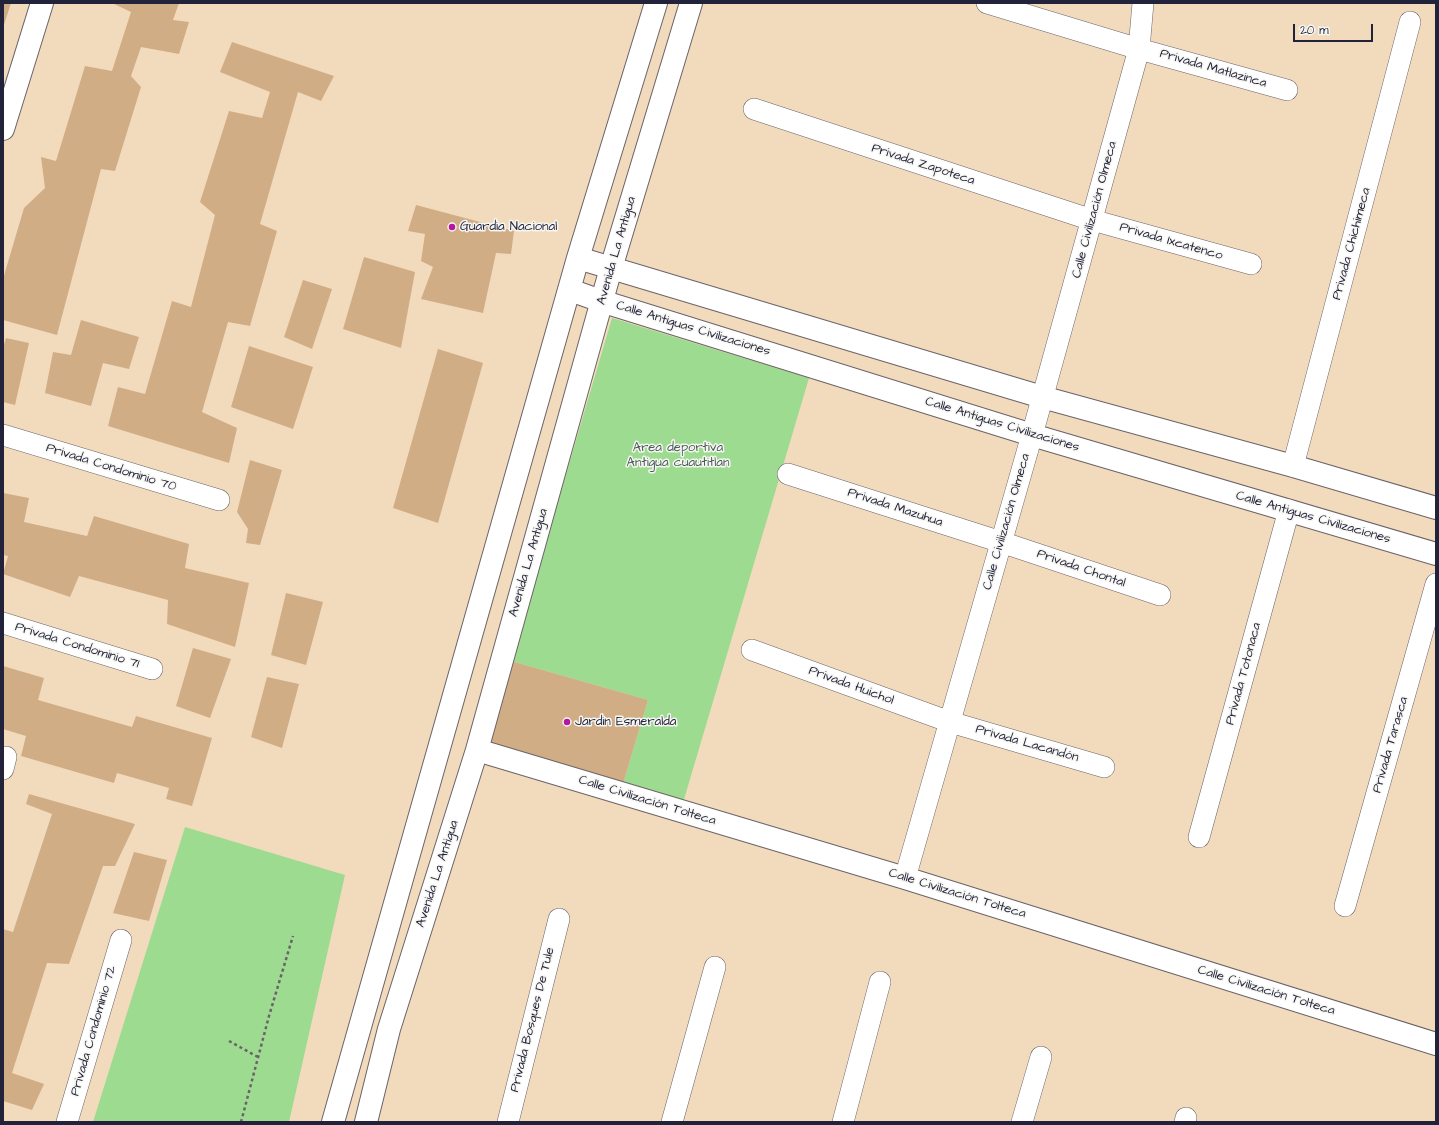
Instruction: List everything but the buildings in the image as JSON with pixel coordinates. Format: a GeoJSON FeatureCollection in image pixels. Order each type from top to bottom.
{"type":"FeatureCollection","features":[{"type":"Feature","properties":{"kind":"street"},"geometry":{"type":"LineString","coordinates":[[3,129],[42,3]]}},
{"type":"Feature","properties":{"kind":"street"},"geometry":{"type":"LineString","coordinates":[[333,1122],[578,258],[656,3]]}},
{"type":"Feature","properties":{"kind":"street","name":"Avenida La Antigua"},"geometry":{"type":"LineString","coordinates":[[366,1122],[389,1029],[477,750],[611,268],[692,3]]}},
{"type":"Feature","properties":{"kind":"street","name":"Privada Matlazinca"},"geometry":{"type":"LineString","coordinates":[[987,3],[1139,49],[1287,90]]}},
{"type":"Feature","properties":{"kind":"street","name":"Calle Civilización Olmeca"},"geometry":{"type":"LineString","coordinates":[[905,878],[1032,435],[1139,49],[1143,3]]}},
{"type":"Feature","properties":{"kind":"street","name":"Privada Chichimeca"},"geometry":{"type":"LineString","coordinates":[[1293,466],[1410,22]]}},
{"type":"Feature","properties":{"kind":"street","name":"Privada Zapoteca"},"geometry":{"type":"LineString","coordinates":[[754,110],[1092,220]]}},
{"type":"Feature","properties":{"kind":"street","name":"Privada Ixcatenco"},"geometry":{"type":"LineString","coordinates":[[1092,220],[1251,264]]}},
{"type":"Feature","properties":{"kind":"street"},"geometry":{"type":"LineString","coordinates":[[578,258],[1042,397],[1293,466],[1436,508]]}},
{"type":"Feature","properties":{"kind":"street","name":"Calle Antiguas Civilizaciones"},"geometry":{"type":"LineString","coordinates":[[570,290],[1032,435],[1436,554]]}},
{"type":"Feature","properties":{"kind":"street","name":"Privada Condominio 70"},"geometry":{"type":"LineString","coordinates":[[3,436],[219,500]]}},
{"type":"Feature","properties":{"kind":"street","name":"Privada Mazuhua"},"geometry":{"type":"LineString","coordinates":[[788,474],[1001,542]]}},
{"type":"Feature","properties":{"kind":"street","name":"Privada Totonaca"},"geometry":{"type":"LineString","coordinates":[[1199,837],[1289,510]]}},
{"type":"Feature","properties":{"kind":"street","name":"Privada Chontal"},"geometry":{"type":"LineString","coordinates":[[1001,542],[1160,595]]}},
{"type":"Feature","properties":{"kind":"street","name":"Privada Tarasca"},"geometry":{"type":"LineString","coordinates":[[1345,906],[1436,584]]}},
{"type":"Feature","properties":{"kind":"street","name":"Privada Condominio 71"},"geometry":{"type":"LineString","coordinates":[[3,623],[152,669]]}},
{"type":"Feature","properties":{"kind":"street","name":"Privada Huichol"},"geometry":{"type":"LineString","coordinates":[[752,650],[950,722]]}},
{"type":"Feature","properties":{"kind":"street","name":"Privada Lacandón"},"geometry":{"type":"LineString","coordinates":[[950,722],[1104,767]]}},
{"type":"Feature","properties":{"kind":"street","name":"Calle Civilización Tolteca"},"geometry":{"type":"LineString","coordinates":[[477,750],[905,878],[1436,1044]]}},
{"type":"Feature","properties":{"kind":"street","name":"Privada Bosques De Tule"},"geometry":{"type":"LineString","coordinates":[[508,1122],[558,918]]}},
{"type":"Feature","properties":{"kind":"street","name":"Privada Condominio 72"},"geometry":{"type":"LineString","coordinates":[[67,1122],[121,940]]}},
{"type":"Feature","properties":{"kind":"street"},"geometry":{"type":"LineString","coordinates":[[672,1122],[715,966]]}},
{"type":"Feature","properties":{"kind":"street"},"geometry":{"type":"LineString","coordinates":[[843,1122],[880,982]]}},
{"type":"Feature","properties":{"kind":"street"},"geometry":{"type":"LineString","coordinates":[[1022,1122],[1041,1057]]}},
{"type":"Feature","properties":{"kind":"path"},"geometry":{"type":"LineString","coordinates":[[241,1122],[293,936]]}},
{"type":"Feature","properties":{"kind":"path"},"geometry":{"type":"LineString","coordinates":[[229,1041],[258,1057]]}},
{"type":"Feature","properties":{"kind":"green space","name":"Area deportiva Antigua cuautitlan"},"geometry":{"type":"Polygon","coordinates":[[[612,318],[809,378],[682,806],[622,787],[648,700],[511,661],[612,318]]]}},
{"type":"Feature","properties":{"kind":"green space"},"geometry":{"type":"Polygon","coordinates":[[[185,827],[345,875],[289,1122],[93,1122],[185,827]]]}},
{"type":"Feature","properties":{"kind":"place","name":"Guardia Nacional"},"geometry":{"type":"Point","coordinates":[452,227]}},
{"type":"Feature","properties":{"kind":"place","name":"Jardin Esmeralda"},"geometry":{"type":"Point","coordinates":[567,722]}}]}
